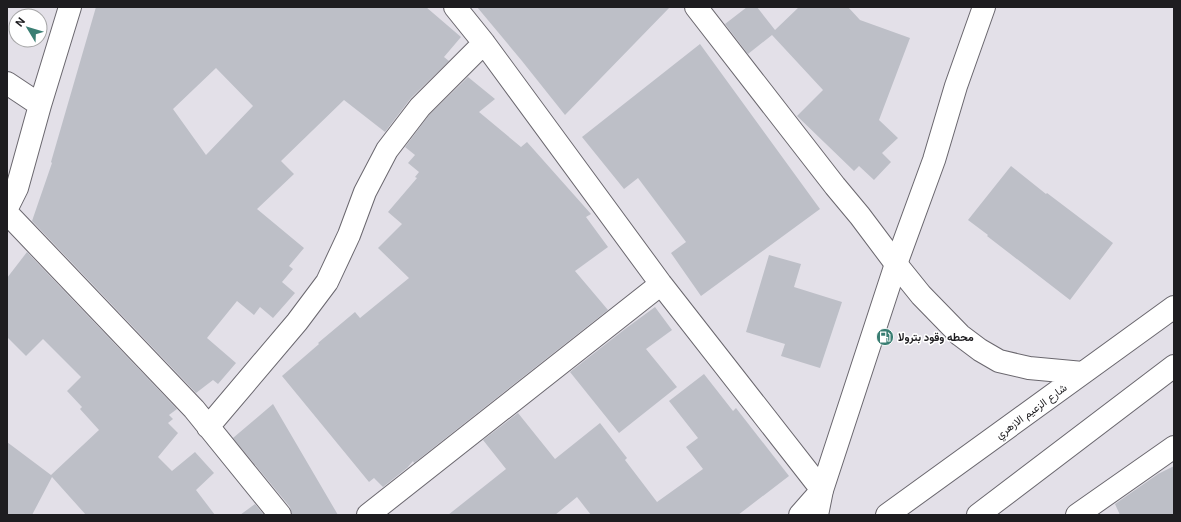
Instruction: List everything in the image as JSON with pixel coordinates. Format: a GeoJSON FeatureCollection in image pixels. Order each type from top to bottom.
{"type":"FeatureCollection","features":[{"type":"Feature","properties":{"kind":"street"},"geometry":{"type":"LineString","coordinates":[[7,208],[17,188],[40,105],[70,7]]}},
{"type":"Feature","properties":{"kind":"street"},"geometry":{"type":"LineString","coordinates":[[455,7],[484,43],[661,284],[822,490]]}},
{"type":"Feature","properties":{"kind":"street"},"geometry":{"type":"LineString","coordinates":[[696,7],[896,264],[921,295],[960,335],[980,350],[999,361],[1029,368],[1084,373]]}},
{"type":"Feature","properties":{"kind":"street"},"geometry":{"type":"LineString","coordinates":[[816,515],[822,490],[896,264],[934,160],[956,86],[984,7]]}},
{"type":"Feature","properties":{"kind":"street"},"geometry":{"type":"LineString","coordinates":[[208,427],[297,322],[327,282],[349,235],[365,192],[387,150],[420,107],[484,43]]}},
{"type":"Feature","properties":{"kind":"street"},"geometry":{"type":"LineString","coordinates":[[7,83],[40,105]]}},
{"type":"Feature","properties":{"kind":"street"},"geometry":{"type":"LineString","coordinates":[[7,213],[194,409],[280,515]]}},
{"type":"Feature","properties":{"kind":"street"},"geometry":{"type":"LineString","coordinates":[[368,515],[661,284]]}},
{"type":"Feature","properties":{"kind":"street","name":"شارع الزعيم الازهري"},"geometry":{"type":"LineString","coordinates":[[887,515],[1174,307]]}},
{"type":"Feature","properties":{"kind":"street"},"geometry":{"type":"LineString","coordinates":[[978,515],[1174,366]]}},
{"type":"Feature","properties":{"kind":"street"},"geometry":{"type":"LineString","coordinates":[[1077,515],[1174,447]]}},
{"type":"Feature","properties":{"kind":"street"},"geometry":{"type":"LineString","coordinates":[[800,515],[822,490]]}},
{"type":"Feature","properties":{"kind":"building"},"geometry":{"type":"Polygon","coordinates":[[[96,7],[426,7],[461,37],[444,57],[449,61],[411,98],[385,132],[344,100],[281,161],[294,174],[257,209],[304,248],[289,266],[293,269],[282,282],[295,293],[273,318],[260,307],[254,315],[237,301],[207,338],[236,363],[218,384],[213,380],[196,393],[32,221],[52,163],[51,162],[96,7]],[[216,68],[173,109],[206,155],[253,106],[216,68]]]}},
{"type":"Feature","properties":{"kind":"building"},"geometry":{"type":"Polygon","coordinates":[[[477,7],[670,7],[565,115],[477,7]]]}},
{"type":"Feature","properties":{"kind":"building"},"geometry":{"type":"Polygon","coordinates":[[[747,7],[757,7],[775,30],[799,7],[848,7],[860,20],[910,38],[879,120],[898,138],[882,153],[891,162],[874,180],[859,166],[854,171],[797,116],[823,90],[772,35],[748,54],[725,24],[747,7]]]}},
{"type":"Feature","properties":{"kind":"building"},"geometry":{"type":"Polygon","coordinates":[[[700,44],[820,209],[701,296],[671,253],[686,242],[638,178],[624,189],[582,137],[700,44]]]}},
{"type":"Feature","properties":{"kind":"building"},"geometry":{"type":"Polygon","coordinates":[[[468,77],[495,99],[479,112],[521,147],[527,142],[591,214],[586,217],[608,247],[575,271],[608,310],[414,463],[413,461],[407,468],[383,487],[374,478],[369,482],[282,376],[355,312],[360,318],[409,278],[378,248],[402,224],[388,212],[417,178],[415,177],[419,172],[408,163],[415,155],[405,147],[429,115],[468,77]]]}},
{"type":"Feature","properties":{"kind":"building"},"geometry":{"type":"Polygon","coordinates":[[[1011,166],[1046,194],[1047,193],[1113,243],[1070,300],[968,220],[1011,166]]]}},
{"type":"Feature","properties":{"kind":"building"},"geometry":{"type":"Polygon","coordinates":[[[27,252],[177,409],[169,415],[173,419],[168,423],[178,433],[158,457],[172,471],[195,452],[214,473],[196,490],[215,515],[86,515],[52,477],[32,515],[7,515],[7,442],[51,475],[99,430],[80,409],[82,407],[67,391],[81,377],[43,339],[26,356],[7,337],[7,278],[27,252]]]}},
{"type":"Feature","properties":{"kind":"building"},"geometry":{"type":"Polygon","coordinates":[[[769,255],[801,264],[794,287],[842,302],[820,368],[781,356],[785,344],[746,332],[769,255]]]}},
{"type":"Feature","properties":{"kind":"building"},"geometry":{"type":"Polygon","coordinates":[[[655,307],[672,330],[646,349],[677,387],[619,433],[570,372],[655,307]]]}},
{"type":"Feature","properties":{"kind":"building"},"geometry":{"type":"Polygon","coordinates":[[[704,374],[733,411],[736,408],[789,476],[738,515],[591,515],[577,497],[555,515],[448,515],[506,469],[483,440],[518,413],[555,459],[600,423],[627,458],[625,460],[657,502],[703,469],[686,447],[698,438],[669,401],[704,374]]]}},
{"type":"Feature","properties":{"kind":"building"},"geometry":{"type":"Polygon","coordinates":[[[273,404],[338,515],[292,515],[290,507],[233,438],[273,404]]]}},
{"type":"Feature","properties":{"kind":"building"},"geometry":{"type":"Polygon","coordinates":[[[1174,466],[1174,515],[1120,515],[1115,504],[1158,474],[1174,466]]]}},
{"type":"Feature","properties":{"kind":"building"},"geometry":{"type":"Polygon","coordinates":[[[255,504],[264,515],[240,515],[255,504]]]}},
{"type":"Feature","properties":{"kind":"place","name":"محطه وقود بترولا"},"geometry":{"type":"Point","coordinates":[885,337]}}]}
